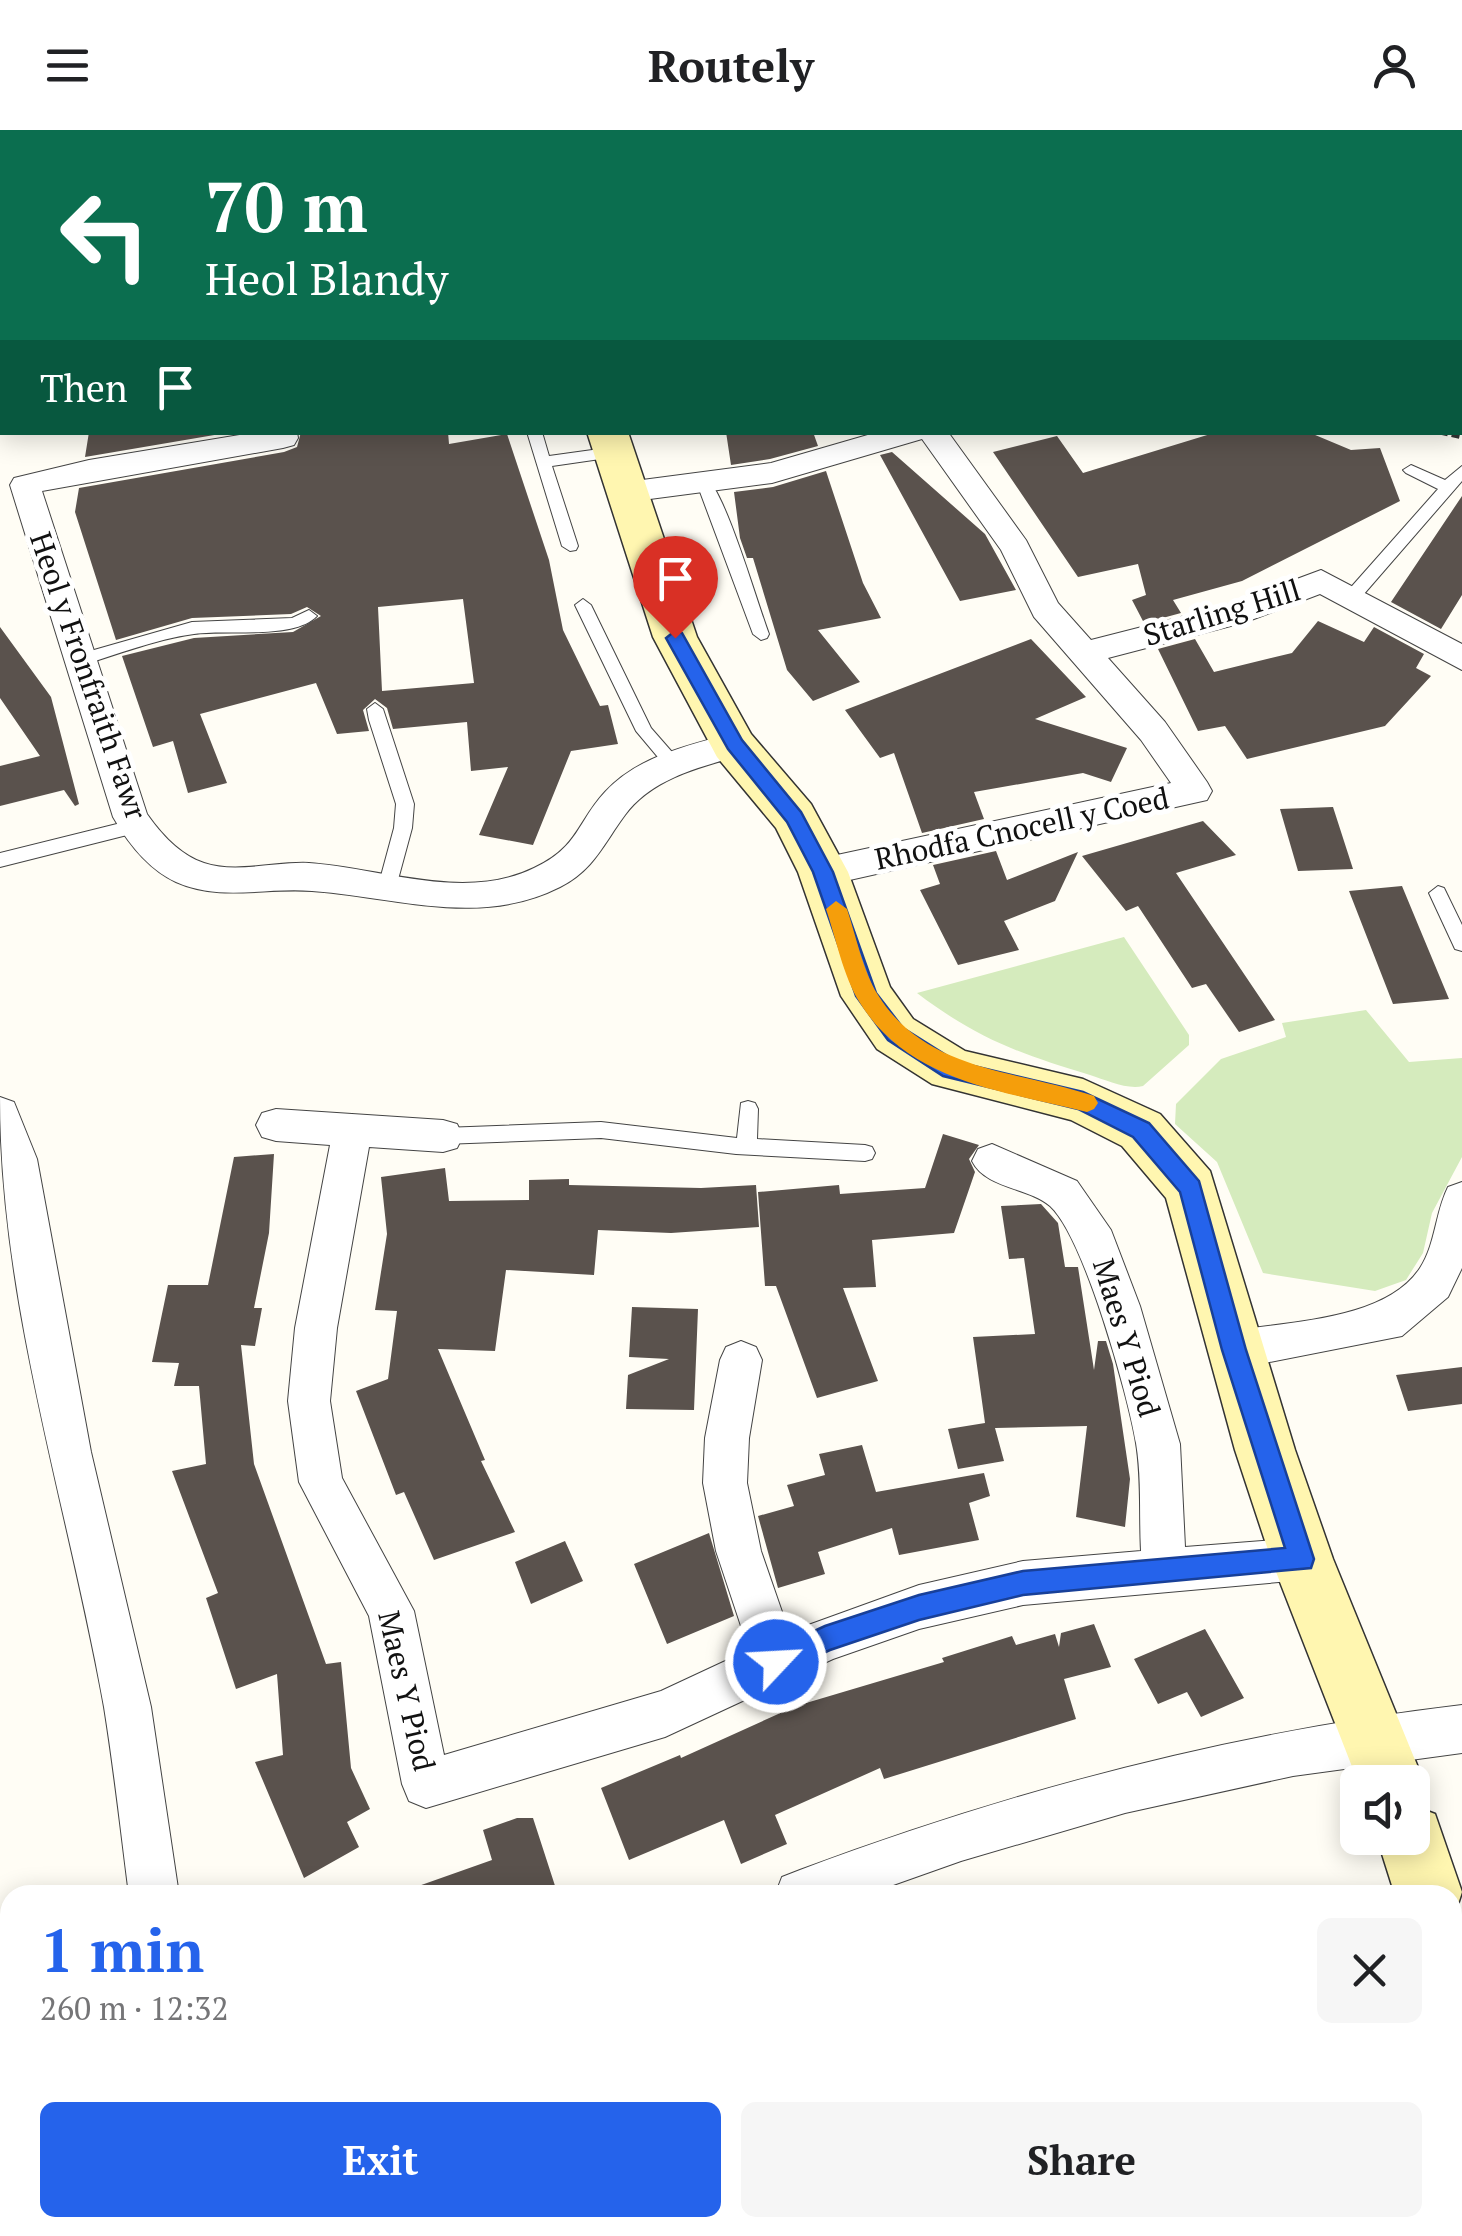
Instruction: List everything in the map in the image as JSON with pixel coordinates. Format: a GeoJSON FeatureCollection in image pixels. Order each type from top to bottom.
{"type":"FeatureCollection","features":[{"type":"Feature","properties":{"kind":"street","name":"Heol y Fronfraith Fawr"},"geometry":{"type":"LineString","coordinates":[[282,435],[283,438],[89,470],[25,485],[79,660],[137,826],[150,846],[172,864],[212,879],[310,877],[462,896],[508,894],[546,879],[572,861],[594,838],[614,804],[643,780],[673,764],[734,744]]}},
{"type":"Feature","properties":{"kind":"street"},"geometry":{"type":"LineString","coordinates":[[616,459],[704,481],[772,473],[904,435]]}},
{"type":"Feature","properties":{"kind":"street","name":"Rhodfa Cnocell y Coed"},"geometry":{"type":"LineString","coordinates":[[823,872],[1194,791],[1153,731],[1045,608],[1015,547],[934,435]]}},
{"type":"Feature","properties":{"kind":"street"},"geometry":{"type":"LineString","coordinates":[[616,459],[675,638],[734,744],[794,818],[823,872],[867,996],[895,1034],[951,1069],[1083,1101],[1141,1130],[1191,1188],[1234,1350],[1302,1559],[1382,1760]]}},
{"type":"Feature","properties":{"kind":"street","name":"Starling Hill"},"geometry":{"type":"LineString","coordinates":[[1084,653],[1285,600],[1322,581],[1462,658]]}},
{"type":"Feature","properties":{"kind":"street"},"geometry":{"type":"LineString","coordinates":[[0,1113],[16,1158],[69,1452],[127,1707],[153,1885]]}},
{"type":"Feature","properties":{"kind":"street"},"geometry":{"type":"LineString","coordinates":[[276,1125],[443,1136]]}},
{"type":"Feature","properties":{"kind":"street","name":"Maes Y Piod"},"geometry":{"type":"LineString","coordinates":[[352,1130],[316,1328],[309,1402],[321,1482],[391,1611],[426,1784],[665,1713],[825,1639],[919,1607],[1023,1583],[1302,1559]]}},
{"type":"Feature","properties":{"kind":"street","name":"Maes Y Piod"},"geometry":{"type":"LineString","coordinates":[[992,1161],[1063,1193],[1091,1230],[1119,1306],[1158,1444],[1164,1571]]}},
{"type":"Feature","properties":{"kind":"street"},"geometry":{"type":"LineString","coordinates":[[1234,1350],[1386,1323],[1433,1284],[1451,1250],[1462,1199]]}},
{"type":"Feature","properties":{"kind":"street"},"geometry":{"type":"LineString","coordinates":[[741,1360],[724,1479],[733,1538],[760,1603],[776,1662]]}},
{"type":"Feature","properties":{"kind":"street"},"geometry":{"type":"LineString","coordinates":[[825,1885],[896,1857],[1072,1802],[1382,1760],[1462,1730]]}},
{"type":"Feature","properties":{"kind":"street"},"geometry":{"type":"LineString","coordinates":[[1416,1855],[1426,1885]]}},
{"type":"Feature","properties":{"kind":"lane"},"geometry":{"type":"LineString","coordinates":[[535,435],[570,546]]}},
{"type":"Feature","properties":{"kind":"lane"},"geometry":{"type":"LineString","coordinates":[[544,462],[616,459]]}},
{"type":"Feature","properties":{"kind":"lane"},"geometry":{"type":"LineString","coordinates":[[1411,470],[1447,486]]}},
{"type":"Feature","properties":{"kind":"lane"},"geometry":{"type":"LineString","coordinates":[[1351,598],[1462,471]]}},
{"type":"Feature","properties":{"kind":"lane"},"geometry":{"type":"LineString","coordinates":[[704,481],[718,509],[740,584],[761,634]]}},
{"type":"Feature","properties":{"kind":"lane"},"geometry":{"type":"LineString","coordinates":[[584,605],[644,731],[673,764]]}},
{"type":"Feature","properties":{"kind":"lane"},"geometry":{"type":"LineString","coordinates":[[79,660],[192,628],[295,624],[308,616]]}},
{"type":"Feature","properties":{"kind":"lane"},"geometry":{"type":"LineString","coordinates":[[375,709],[378,736],[404,794],[405,819],[387,886]]}},
{"type":"Feature","properties":{"kind":"lane"},"geometry":{"type":"LineString","coordinates":[[0,860],[137,826]]}},
{"type":"Feature","properties":{"kind":"lane"},"geometry":{"type":"LineString","coordinates":[[1438,893],[1462,944]]}},
{"type":"Feature","properties":{"kind":"lane"},"geometry":{"type":"LineString","coordinates":[[748,1109],[748,1146]]}},
{"type":"Feature","properties":{"kind":"lane"},"geometry":{"type":"LineString","coordinates":[[443,1136],[600,1130],[748,1146],[865,1153]]}},
{"type":"Feature","properties":{"kind":"green space"},"geometry":{"type":"Polygon","coordinates":[[[1124,937],[1189,1035],[1189,1045],[1143,1086],[1116,1084],[1020,1052],[959,1022],[917,993],[1124,937]]]}},
{"type":"Feature","properties":{"kind":"green space"},"geometry":{"type":"Polygon","coordinates":[[[1366,1010],[1409,1062],[1462,1058],[1462,1157],[1432,1213],[1423,1253],[1406,1280],[1375,1291],[1263,1273],[1217,1162],[1175,1124],[1176,1104],[1221,1059],[1286,1037],[1282,1023],[1366,1010]]]}},
{"type":"Feature","properties":{"kind":"building"},"geometry":{"type":"Polygon","coordinates":[[[89,435],[214,435],[85,457],[89,435]]]}},
{"type":"Feature","properties":{"kind":"building"},"geometry":{"type":"Polygon","coordinates":[[[300,435],[448,435],[449,444],[507,435],[549,560],[563,630],[600,706],[608,705],[618,744],[571,751],[533,845],[479,835],[508,767],[471,771],[467,722],[393,729],[387,708],[375,699],[363,710],[369,731],[337,734],[316,683],[200,714],[227,783],[188,793],[173,741],[153,747],[122,656],[194,638],[293,632],[321,616],[307,607],[291,614],[192,618],[116,640],[75,512],[79,488],[297,447],[300,435]],[[463,599],[378,607],[382,691],[474,683],[463,599]]]}},
{"type":"Feature","properties":{"kind":"building"},"geometry":{"type":"Polygon","coordinates":[[[726,435],[814,435],[818,446],[770,459],[731,465],[726,435]]]}},
{"type":"Feature","properties":{"kind":"building"},"geometry":{"type":"Polygon","coordinates":[[[1207,435],[1315,435],[1351,450],[1380,448],[1400,501],[1242,581],[1173,600],[1181,613],[1144,623],[1132,600],[1146,595],[1138,564],[1078,577],[993,452],[1057,436],[1083,473],[1207,435]]]}},
{"type":"Feature","properties":{"kind":"building"},"geometry":{"type":"Polygon","coordinates":[[[892,452],[985,534],[1016,590],[960,601],[880,455],[892,452]]]}},
{"type":"Feature","properties":{"kind":"building"},"geometry":{"type":"Polygon","coordinates":[[[826,471],[863,583],[881,618],[818,630],[860,682],[813,701],[787,670],[753,558],[747,558],[740,538],[734,492],[773,487],[826,471]]]}},
{"type":"Feature","properties":{"kind":"building"},"geometry":{"type":"Polygon","coordinates":[[[1462,496],[1462,595],[1441,629],[1391,602],[1462,496]]]}},
{"type":"Feature","properties":{"kind":"building"},"geometry":{"type":"Polygon","coordinates":[[[1318,621],[1364,642],[1374,627],[1424,654],[1416,668],[1431,676],[1385,726],[1247,759],[1225,726],[1198,731],[1158,649],[1195,639],[1214,672],[1292,653],[1318,621]]]}},
{"type":"Feature","properties":{"kind":"building"},"geometry":{"type":"Polygon","coordinates":[[[0,627],[51,697],[79,804],[75,806],[64,790],[0,806],[0,766],[40,756],[0,698],[0,627]]]}},
{"type":"Feature","properties":{"kind":"building"},"geometry":{"type":"Polygon","coordinates":[[[1031,639],[1086,697],[1035,719],[1127,748],[1111,782],[1083,773],[974,792],[984,819],[922,833],[894,753],[880,758],[845,710],[1031,639]]]}},
{"type":"Feature","properties":{"kind":"building"},"geometry":{"type":"Polygon","coordinates":[[[1333,807],[1353,869],[1298,871],[1280,809],[1333,807]]]}},
{"type":"Feature","properties":{"kind":"building"},"geometry":{"type":"Polygon","coordinates":[[[1203,821],[1236,855],[1176,873],[1275,1020],[1239,1032],[1206,984],[1192,988],[1138,906],[1126,911],[1082,856],[1203,821]]]}},
{"type":"Feature","properties":{"kind":"building"},"geometry":{"type":"Polygon","coordinates":[[[996,851],[1007,880],[1078,852],[1055,901],[1004,921],[1019,950],[958,965],[920,890],[940,884],[933,865],[996,851]]]}},
{"type":"Feature","properties":{"kind":"building"},"geometry":{"type":"Polygon","coordinates":[[[1402,886],[1449,999],[1393,1004],[1349,891],[1402,886]]]}},
{"type":"Feature","properties":{"kind":"building"},"geometry":{"type":"Polygon","coordinates":[[[943,1134],[979,1145],[969,1159],[975,1172],[954,1233],[872,1240],[876,1287],[843,1288],[878,1381],[817,1398],[776,1286],[765,1286],[758,1192],[839,1185],[840,1194],[925,1188],[943,1134]]]}},
{"type":"Feature","properties":{"kind":"building"},"geometry":{"type":"Polygon","coordinates":[[[274,1154],[269,1233],[254,1308],[262,1308],[255,1346],[241,1345],[254,1464],[326,1664],[341,1662],[351,1768],[370,1809],[347,1822],[359,1847],[304,1878],[255,1762],[283,1755],[277,1674],[236,1689],[206,1598],[218,1593],[172,1471],[206,1464],[199,1386],[174,1386],[179,1363],[152,1362],[168,1285],[208,1285],[234,1157],[274,1154]]]}},
{"type":"Feature","properties":{"kind":"building"},"geometry":{"type":"Polygon","coordinates":[[[445,1168],[449,1201],[529,1200],[529,1180],[569,1179],[569,1185],[701,1188],[756,1185],[759,1227],[671,1233],[598,1230],[594,1275],[506,1270],[495,1351],[438,1349],[485,1460],[481,1461],[515,1532],[434,1560],[404,1492],[396,1495],[356,1391],[388,1379],[397,1311],[375,1310],[387,1234],[381,1177],[445,1168]]]}},
{"type":"Feature","properties":{"kind":"building"},"geometry":{"type":"Polygon","coordinates":[[[1041,1204],[1058,1223],[1065,1267],[1078,1267],[1094,1370],[1098,1341],[1106,1341],[1113,1364],[1130,1479],[1125,1527],[1076,1517],[1087,1426],[995,1428],[1004,1461],[958,1469],[948,1429],[985,1423],[973,1337],[1035,1334],[1024,1258],[1009,1259],[1001,1206],[1041,1204]]]}},
{"type":"Feature","properties":{"kind":"building"},"geometry":{"type":"Polygon","coordinates":[[[632,1307],[698,1309],[694,1410],[626,1409],[628,1375],[669,1359],[629,1357],[632,1307]]]}},
{"type":"Feature","properties":{"kind":"building"},"geometry":{"type":"Polygon","coordinates":[[[1462,1367],[1462,1404],[1408,1411],[1396,1375],[1462,1367]]]}},
{"type":"Feature","properties":{"kind":"building"},"geometry":{"type":"Polygon","coordinates":[[[862,1445],[876,1492],[984,1473],[990,1496],[969,1503],[979,1540],[899,1555],[892,1528],[818,1552],[825,1574],[778,1588],[758,1516],[794,1506],[787,1485],[825,1475],[819,1454],[862,1445]]]}},
{"type":"Feature","properties":{"kind":"building"},"geometry":{"type":"Polygon","coordinates":[[[709,1533],[734,1616],[667,1644],[634,1564],[709,1533]]]}},
{"type":"Feature","properties":{"kind":"building"},"geometry":{"type":"Polygon","coordinates":[[[565,1541],[583,1581],[531,1604],[515,1562],[565,1541]]]}},
{"type":"Feature","properties":{"kind":"building"},"geometry":{"type":"Polygon","coordinates":[[[1094,1624],[1111,1667],[1064,1679],[1076,1719],[884,1779],[880,1768],[775,1815],[787,1844],[741,1864],[724,1820],[629,1860],[601,1788],[680,1755],[681,1758],[796,1706],[944,1662],[942,1658],[1012,1636],[1016,1645],[1055,1634],[1059,1647],[1061,1633],[1094,1624]]]}},
{"type":"Feature","properties":{"kind":"building"},"geometry":{"type":"Polygon","coordinates":[[[1205,1629],[1244,1698],[1201,1717],[1187,1692],[1158,1704],[1134,1659],[1205,1629]]]}},
{"type":"Feature","properties":{"kind":"building"},"geometry":{"type":"Polygon","coordinates":[[[517,1818],[533,1818],[555,1885],[421,1885],[492,1860],[483,1830],[517,1818]]]}},
{"type":"Feature","properties":{"kind":"slow traffic"},"geometry":{"type":"LineString","coordinates":[[836,909],[867,996],[895,1034],[951,1069],[1087,1103]]}},
{"type":"Feature","properties":{"kind":"route"},"geometry":{"type":"LineString","coordinates":[[675,638],[734,744],[794,818],[823,872],[867,996],[895,1034],[951,1069],[1083,1101],[1141,1130],[1191,1188],[1234,1350],[1302,1559],[1023,1583],[919,1607],[825,1639],[776,1662]]}}]}
